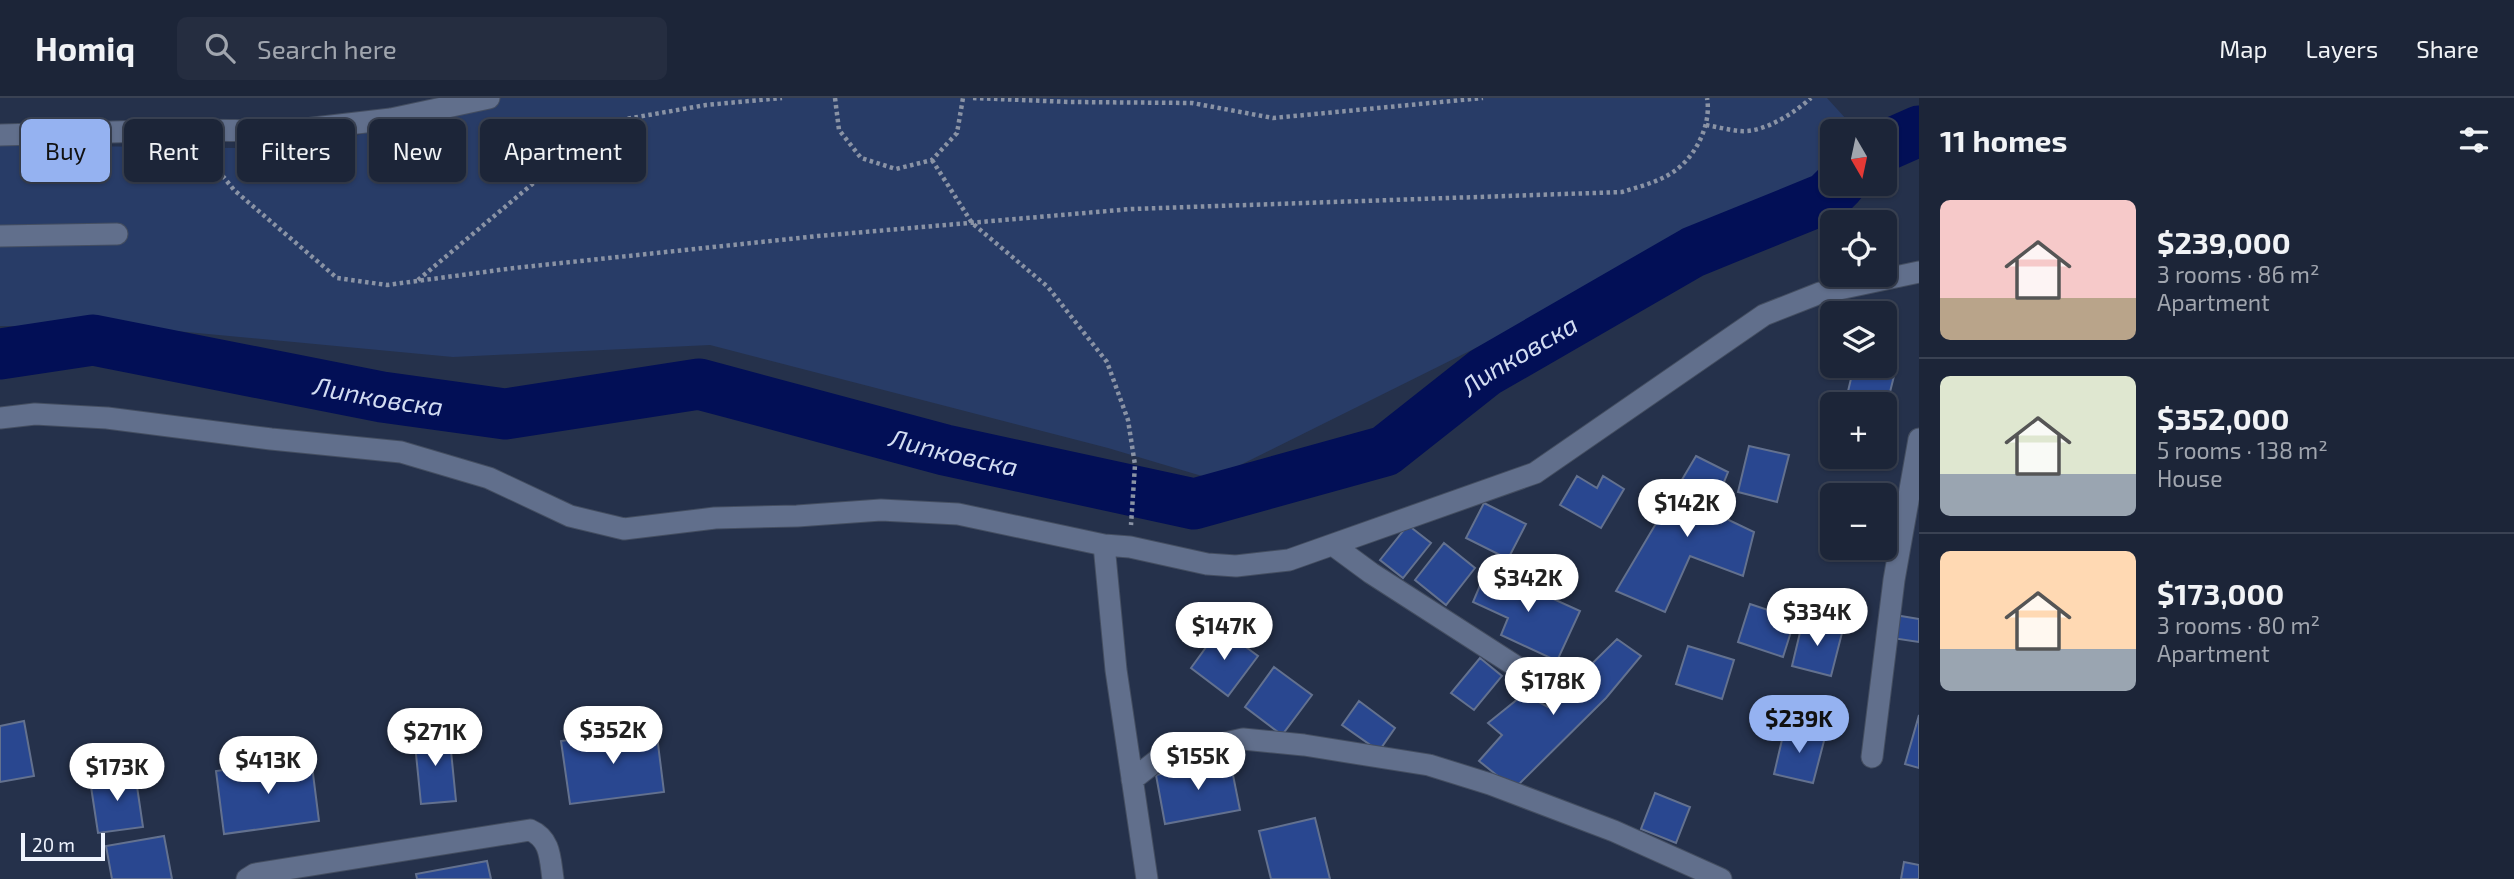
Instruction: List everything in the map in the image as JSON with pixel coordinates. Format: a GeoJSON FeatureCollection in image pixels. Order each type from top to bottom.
{"type":"FeatureCollection","features":[{"type":"Feature","properties":{"kind":"street"},"geometry":{"type":"LineString","coordinates":[[223,130],[288,131],[391,119],[489,98]]}},
{"type":"Feature","properties":{"kind":"street"},"geometry":{"type":"LineString","coordinates":[[0,135],[124,132]]}},
{"type":"Feature","properties":{"kind":"street"},"geometry":{"type":"LineString","coordinates":[[0,236],[117,234]]}},
{"type":"Feature","properties":{"kind":"street"},"geometry":{"type":"LineString","coordinates":[[0,418],[35,414],[107,418],[401,452],[489,478],[570,516],[624,529],[715,518],[881,510],[958,513],[1104,545],[1130,547],[1207,564],[1236,566],[1289,560],[1535,473],[1764,315],[1819,293],[1919,272]]}},
{"type":"Feature","properties":{"kind":"street"},"geometry":{"type":"LineString","coordinates":[[1872,757],[1894,580],[1919,439]]}},
{"type":"Feature","properties":{"kind":"street"},"geometry":{"type":"LineString","coordinates":[[1104,545],[1116,670],[1147,879]]}},
{"type":"Feature","properties":{"kind":"street"},"geometry":{"type":"LineString","coordinates":[[1333,545],[1371,573],[1545,685]]}},
{"type":"Feature","properties":{"kind":"street"},"geometry":{"type":"LineString","coordinates":[[1132,780],[1160,758],[1242,739],[1304,745],[1429,765],[1490,784],[1614,831],[1721,879]]}},
{"type":"Feature","properties":{"kind":"street"},"geometry":{"type":"LineString","coordinates":[[247,879],[255,874],[530,830],[540,834],[547,844],[553,879]]}},
{"type":"Feature","properties":{"kind":"path"},"geometry":{"type":"LineString","coordinates":[[417,281],[581,143],[620,120],[706,105],[782,98]]}},
{"type":"Feature","properties":{"kind":"path"},"geometry":{"type":"LineString","coordinates":[[835,98],[839,130],[861,158],[896,169],[932,160],[957,133],[963,98]]}},
{"type":"Feature","properties":{"kind":"path"},"geometry":{"type":"LineString","coordinates":[[973,98],[1070,103],[1193,100],[1273,118],[1483,98]]}},
{"type":"Feature","properties":{"kind":"path"},"geometry":{"type":"LineString","coordinates":[[223,177],[234,190],[337,278],[387,285],[514,268],[1131,209],[1622,192],[1671,174],[1685,161],[1703,135],[1710,113],[1707,98]]}},
{"type":"Feature","properties":{"kind":"path"},"geometry":{"type":"LineString","coordinates":[[1706,125],[1742,132],[1763,128],[1800,108],[1811,98]]}},
{"type":"Feature","properties":{"kind":"path"},"geometry":{"type":"LineString","coordinates":[[932,160],[972,223],[1048,287],[1107,362],[1128,420],[1135,466],[1132,516]]}},
{"type":"Feature","properties":{"kind":"shaded area"},"geometry":{"type":"Polygon","coordinates":[[[483,98],[1827,98],[1846,119],[1820,119],[1820,177],[1212,479],[1108,448],[710,345],[453,357],[133,327],[0,326],[0,145],[21,145],[21,182],[110,182],[110,146],[124,147],[124,182],[223,182],[223,148],[237,148],[237,182],[355,182],[355,136],[369,132],[369,182],[466,182],[466,119],[412,119],[483,98]]]}},
{"type":"Feature","properties":{"kind":"building"},"geometry":{"type":"Polygon","coordinates":[[[1851,378],[1894,378],[1890,392],[1848,392],[1851,378]]]}},
{"type":"Feature","properties":{"kind":"building"},"geometry":{"type":"Polygon","coordinates":[[[1749,446],[1789,455],[1777,502],[1738,492],[1749,446]]]}},
{"type":"Feature","properties":{"kind":"building"},"geometry":{"type":"Polygon","coordinates":[[[1696,456],[1728,472],[1712,512],[1754,532],[1743,576],[1690,556],[1665,612],[1616,591],[1696,456]]]}},
{"type":"Feature","properties":{"kind":"building"},"geometry":{"type":"Polygon","coordinates":[[[1577,476],[1597,488],[1603,476],[1624,489],[1601,528],[1560,505],[1577,476]]]}},
{"type":"Feature","properties":{"kind":"building"},"geometry":{"type":"Polygon","coordinates":[[[1484,503],[1526,524],[1508,559],[1466,538],[1484,503]]]}},
{"type":"Feature","properties":{"kind":"building"},"geometry":{"type":"Polygon","coordinates":[[[1408,525],[1431,543],[1403,578],[1380,560],[1408,525]]]}},
{"type":"Feature","properties":{"kind":"building"},"geometry":{"type":"Polygon","coordinates":[[[1444,543],[1475,568],[1446,605],[1415,580],[1444,543]]]}},
{"type":"Feature","properties":{"kind":"building"},"geometry":{"type":"Polygon","coordinates":[[[1487,569],[1580,611],[1557,661],[1501,635],[1508,618],[1473,602],[1487,569]]]}},
{"type":"Feature","properties":{"kind":"building"},"geometry":{"type":"Polygon","coordinates":[[[1750,604],[1795,619],[1783,657],[1738,642],[1750,604]]]}},
{"type":"Feature","properties":{"kind":"building"},"geometry":{"type":"Polygon","coordinates":[[[1895,615],[1919,619],[1919,642],[1892,638],[1895,615]]]}},
{"type":"Feature","properties":{"kind":"building"},"geometry":{"type":"Polygon","coordinates":[[[1803,620],[1843,629],[1831,676],[1792,666],[1803,620]]]}},
{"type":"Feature","properties":{"kind":"building"},"geometry":{"type":"Polygon","coordinates":[[[1220,628],[1258,656],[1228,696],[1191,668],[1220,628]]]}},
{"type":"Feature","properties":{"kind":"building"},"geometry":{"type":"Polygon","coordinates":[[[1617,639],[1641,656],[1606,698],[1514,789],[1479,761],[1502,735],[1488,723],[1524,694],[1548,707],[1617,639]]]}},
{"type":"Feature","properties":{"kind":"building"},"geometry":{"type":"Polygon","coordinates":[[[1688,646],[1734,660],[1722,699],[1676,684],[1688,646]]]}},
{"type":"Feature","properties":{"kind":"building"},"geometry":{"type":"Polygon","coordinates":[[[1480,658],[1502,676],[1474,710],[1451,693],[1480,658]]]}},
{"type":"Feature","properties":{"kind":"building"},"geometry":{"type":"Polygon","coordinates":[[[1274,667],[1312,695],[1282,735],[1245,707],[1274,667]]]}},
{"type":"Feature","properties":{"kind":"building"},"geometry":{"type":"Polygon","coordinates":[[[1359,701],[1395,728],[1379,751],[1342,725],[1359,701]]]}},
{"type":"Feature","properties":{"kind":"building"},"geometry":{"type":"Polygon","coordinates":[[[1919,715],[1919,768],[1905,764],[1919,715]]]}},
{"type":"Feature","properties":{"kind":"building"},"geometry":{"type":"Polygon","coordinates":[[[24,721],[34,776],[0,782],[0,726],[24,721]]]}},
{"type":"Feature","properties":{"kind":"building"},"geometry":{"type":"Polygon","coordinates":[[[1785,727],[1825,737],[1813,783],[1774,774],[1785,727]]]}},
{"type":"Feature","properties":{"kind":"building"},"geometry":{"type":"Polygon","coordinates":[[[656,728],[664,792],[570,804],[561,741],[656,728]]]}},
{"type":"Feature","properties":{"kind":"building"},"geometry":{"type":"Polygon","coordinates":[[[449,731],[456,801],[421,804],[414,734],[449,731]]]}},
{"type":"Feature","properties":{"kind":"building"},"geometry":{"type":"Polygon","coordinates":[[[311,758],[319,821],[224,834],[216,771],[311,758]]]}},
{"type":"Feature","properties":{"kind":"building"},"geometry":{"type":"Polygon","coordinates":[[[1230,760],[1240,810],[1165,824],[1156,775],[1230,760]]]}},
{"type":"Feature","properties":{"kind":"building"},"geometry":{"type":"Polygon","coordinates":[[[135,773],[143,827],[98,833],[90,780],[135,773]]]}},
{"type":"Feature","properties":{"kind":"building"},"geometry":{"type":"Polygon","coordinates":[[[1655,793],[1690,807],[1676,843],[1641,829],[1655,793]]]}},
{"type":"Feature","properties":{"kind":"building"},"geometry":{"type":"Polygon","coordinates":[[[1315,818],[1330,879],[1271,879],[1259,831],[1315,818]]]}},
{"type":"Feature","properties":{"kind":"building"},"geometry":{"type":"Polygon","coordinates":[[[164,836],[172,879],[112,879],[106,846],[164,836]]]}},
{"type":"Feature","properties":{"kind":"building"},"geometry":{"type":"Polygon","coordinates":[[[487,861],[491,879],[417,879],[416,874],[487,861]]]}},
{"type":"Feature","properties":{"kind":"building"},"geometry":{"type":"Polygon","coordinates":[[[1904,862],[1919,865],[1919,879],[1901,879],[1904,862]]]}},
{"type":"Feature","properties":{"kind":"waterway","name":"Липковска"},"geometry":{"type":"LineString","coordinates":[[1897,141],[1919,131]]}},
{"type":"Feature","properties":{"kind":"waterway","name":"Липковска"},"geometry":{"type":"LineString","coordinates":[[0,354],[93,340],[382,397],[505,414],[699,384],[945,450],[1194,504],[1385,451],[1485,372],[1693,252],[1828,196]]}}]}
